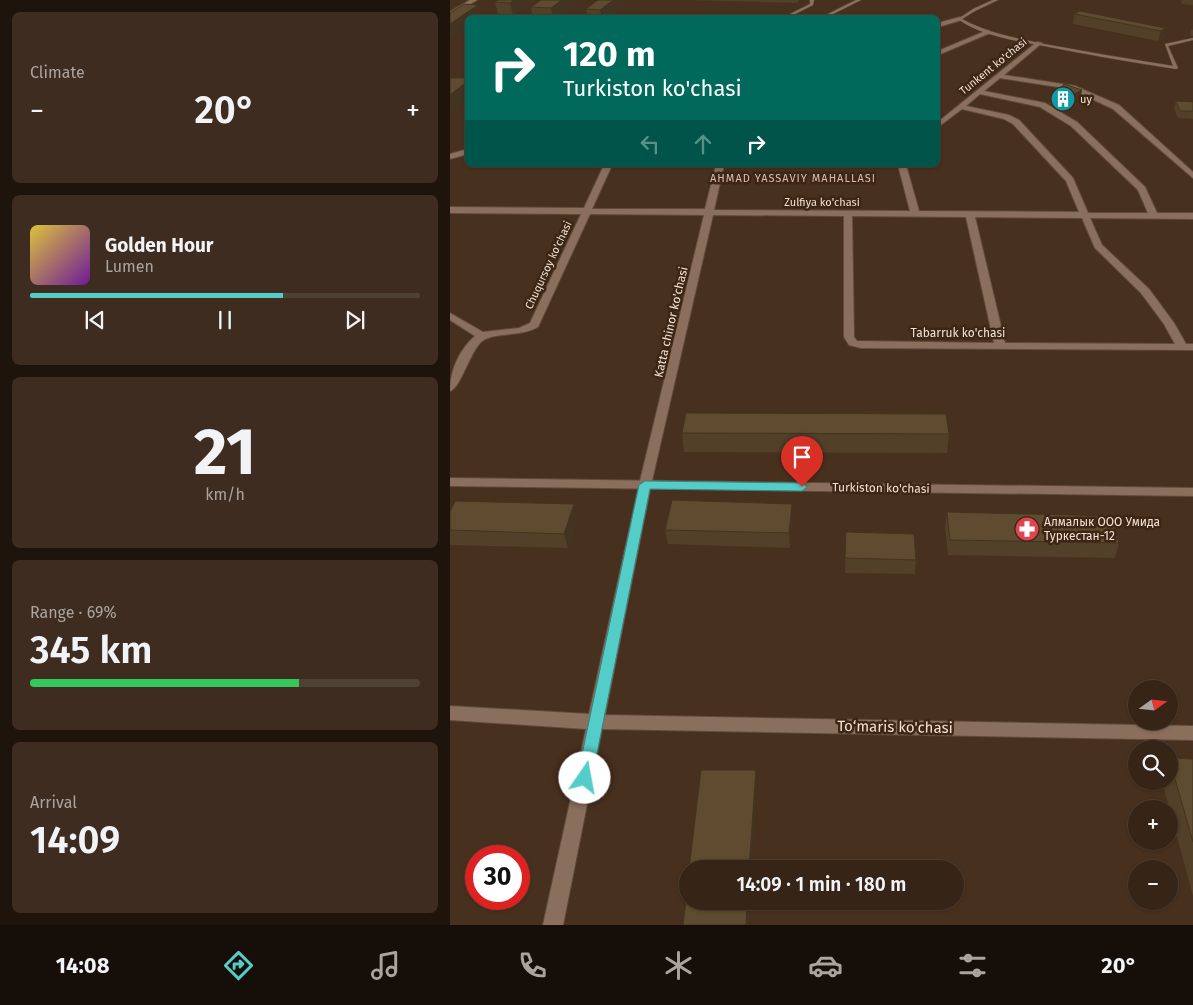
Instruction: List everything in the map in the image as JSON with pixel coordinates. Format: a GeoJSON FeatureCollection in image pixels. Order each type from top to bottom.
{"type":"FeatureCollection","features":[{"type":"Feature","properties":{"kind":"street"},"geometry":{"type":"LineString","coordinates":[[450,14],[474,0]]}},
{"type":"Feature","properties":{"kind":"street"},"geometry":{"type":"LineString","coordinates":[[940,24],[960,19]]}},
{"type":"Feature","properties":{"kind":"street"},"geometry":{"type":"LineString","coordinates":[[940,52],[988,32]]}},
{"type":"Feature","properties":{"kind":"street","name":"Tunkent ko'chasi"},"geometry":{"type":"LineString","coordinates":[[940,123],[1039,43]]}},
{"type":"Feature","properties":{"kind":"street"},"geometry":{"type":"LineString","coordinates":[[1000,76],[1073,87],[1116,107],[1193,176]]}},
{"type":"Feature","properties":{"kind":"street"},"geometry":{"type":"LineString","coordinates":[[979,92],[1042,104],[1074,124],[1142,189],[1154,216]]}},
{"type":"Feature","properties":{"kind":"street"},"geometry":{"type":"LineString","coordinates":[[960,107],[1006,117],[1016,122],[1070,180],[1098,246],[1145,291],[1187,347]]}},
{"type":"Feature","properties":{"kind":"street"},"geometry":{"type":"LineString","coordinates":[[450,157],[465,152]]}},
{"type":"Feature","properties":{"kind":"street","name":"Chuqursoy ko'chasi"},"geometry":{"type":"LineString","coordinates":[[482,336],[517,333],[526,331],[534,325],[607,167]]}},
{"type":"Feature","properties":{"kind":"street","name":"Katta chinor ko'chasi"},"geometry":{"type":"LineString","coordinates":[[553,925],[645,485],[720,167]]}},
{"type":"Feature","properties":{"kind":"street"},"geometry":{"type":"LineString","coordinates":[[903,167],[915,214]]}},
{"type":"Feature","properties":{"kind":"street","name":"Zulfiya ko'chasi"},"geometry":{"type":"LineString","coordinates":[[450,210],[1193,216]]}},
{"type":"Feature","properties":{"kind":"street","name":"Tabarruk ko'chasi"},"geometry":{"type":"LineString","coordinates":[[848,214],[849,337],[853,343],[861,345],[1187,347]]}},
{"type":"Feature","properties":{"kind":"street"},"geometry":{"type":"LineString","coordinates":[[970,215],[1000,345]]}},
{"type":"Feature","properties":{"kind":"street"},"geometry":{"type":"LineString","coordinates":[[450,316],[482,336],[474,344],[450,388]]}},
{"type":"Feature","properties":{"kind":"street","name":"Turkiston ko'chasi"},"geometry":{"type":"LineString","coordinates":[[450,482],[1193,492]]}},
{"type":"Feature","properties":{"kind":"street","name":"To‘maris ko'chasi"},"geometry":{"type":"LineString","coordinates":[[450,713],[596,722],[1193,733]]}},
{"type":"Feature","properties":{"kind":"lane"},"geometry":{"type":"LineString","coordinates":[[789,15],[812,4],[812,0]]}},
{"type":"Feature","properties":{"kind":"lane"},"geometry":{"type":"LineString","coordinates":[[826,15],[859,0]]}},
{"type":"Feature","properties":{"kind":"lane"},"geometry":{"type":"LineString","coordinates":[[996,0],[960,19],[968,25],[988,32],[1176,68],[1166,45],[1193,39]]}},
{"type":"Feature","properties":{"kind":"building"},"geometry":{"type":"Polygon","coordinates":[[[498,0],[514,0],[510,3],[495,2],[498,0]]]}},
{"type":"Feature","properties":{"kind":"building"},"geometry":{"type":"Polygon","coordinates":[[[541,0],[562,0],[551,8],[531,7],[541,0]]]}},
{"type":"Feature","properties":{"kind":"building"},"geometry":{"type":"Polygon","coordinates":[[[598,0],[613,0],[600,10],[586,9],[598,0]]]}},
{"type":"Feature","properties":{"kind":"building"},"geometry":{"type":"Polygon","coordinates":[[[464,4],[478,5],[450,24],[450,13],[464,4]]]}},
{"type":"Feature","properties":{"kind":"building"},"geometry":{"type":"Polygon","coordinates":[[[1080,11],[1165,28],[1161,31],[1074,14],[1080,11]]]}},
{"type":"Feature","properties":{"kind":"building"},"geometry":{"type":"Polygon","coordinates":[[[450,78],[465,78],[465,83],[450,95],[450,78]]]}},
{"type":"Feature","properties":{"kind":"building","name":"uy"},"geometry":{"type":"Polygon","coordinates":[[[1064,84],[1082,90],[1058,103],[1050,100],[1064,84]]]}},
{"type":"Feature","properties":{"kind":"building"},"geometry":{"type":"Polygon","coordinates":[[[1176,101],[1193,102],[1193,111],[1180,111],[1176,101]]]}},
{"type":"Feature","properties":{"kind":"building"},"geometry":{"type":"Polygon","coordinates":[[[686,413],[946,414],[949,434],[682,433],[686,413]]]}},
{"type":"Feature","properties":{"kind":"building"},"geometry":{"type":"Polygon","coordinates":[[[672,500],[792,504],[789,533],[665,530],[672,500]]]}},
{"type":"Feature","properties":{"kind":"building"},"geometry":{"type":"Polygon","coordinates":[[[455,501],[574,504],[564,534],[450,530],[450,512],[455,501]]]}},
{"type":"Feature","properties":{"kind":"building"},"geometry":{"type":"Polygon","coordinates":[[[947,512],[1111,516],[1119,543],[950,540],[947,512]]]}},
{"type":"Feature","properties":{"kind":"building"},"geometry":{"type":"Polygon","coordinates":[[[846,532],[914,534],[916,560],[845,558],[846,532]]]}},
{"type":"Feature","properties":{"kind":"building"},"geometry":{"type":"Polygon","coordinates":[[[1178,758],[1193,759],[1193,842],[1178,790],[1178,758]]]}},
{"type":"Feature","properties":{"kind":"building"},"geometry":{"type":"Polygon","coordinates":[[[701,770],[756,770],[750,860],[690,860],[701,770]]]}},
{"type":"Feature","properties":{"kind":"building"},"geometry":{"type":"Polygon","coordinates":[[[685,910],[747,910],[746,925],[683,925],[685,910]]]}},
{"type":"Feature","properties":{"kind":"place","name":"uy"},"geometry":{"type":"Point","coordinates":[1063,99]}},
{"type":"Feature","properties":{"kind":"place","name":"Алмалык ООО Умида Туркестан-12"},"geometry":{"type":"Point","coordinates":[1027,529]}},
{"type":"Feature","properties":{"kind":"district","name":"AHMAD YASSAVIY MAHALLASI"},"geometry":{"type":"Point","coordinates":[793,178]}},
{"type":"Feature","properties":{"kind":"route"},"geometry":{"type":"LineString","coordinates":[[585,778],[645,485],[802,487]]}}]}
